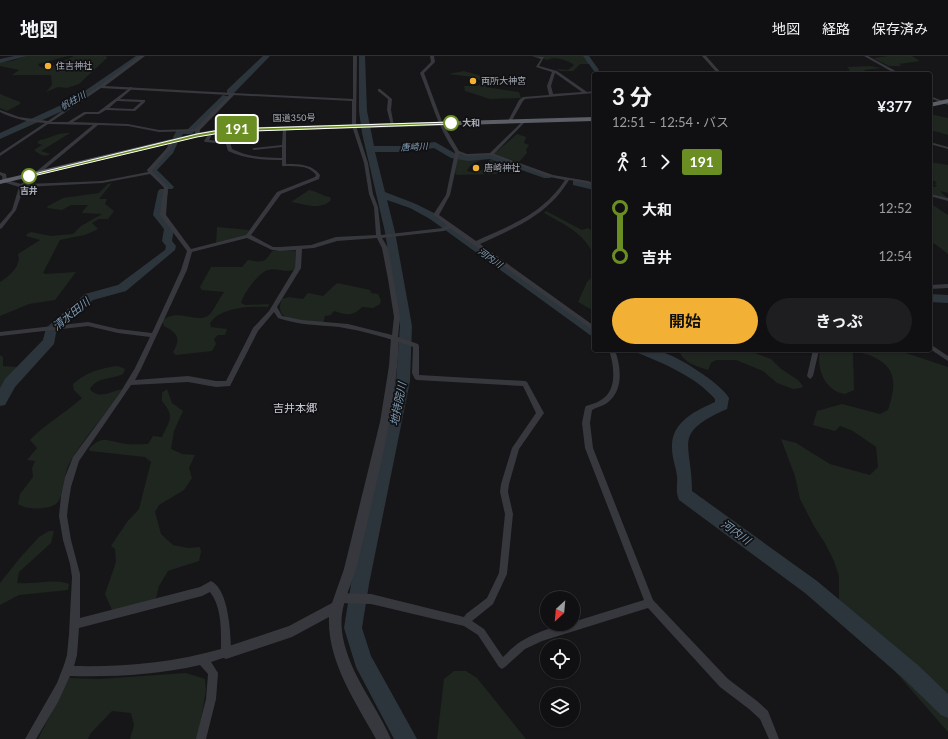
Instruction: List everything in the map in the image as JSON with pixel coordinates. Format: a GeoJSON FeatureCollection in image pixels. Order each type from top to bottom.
{"type":"FeatureCollection","features":[{"type":"Feature","properties":{"kind":"highway"},"geometry":{"type":"LineString","coordinates":[[932,105],[946,102]]}},
{"type":"Feature","properties":{"kind":"highway","name":"国道350号"},"geometry":{"type":"LineString","coordinates":[[3,182],[171,141],[194,131],[211,133],[242,129],[592,119]]}},
{"type":"Feature","properties":{"kind":"street"},"geometry":{"type":"LineString","coordinates":[[0,155],[143,56]]}},
{"type":"Feature","properties":{"kind":"street"},"geometry":{"type":"LineString","coordinates":[[355,56],[355,126],[366,163],[371,194],[376,207],[397,317],[394,367],[389,401],[352,563],[335,621],[340,649],[352,681],[384,739]]}},
{"type":"Feature","properties":{"kind":"street"},"geometry":{"type":"LineString","coordinates":[[432,56],[433,62],[422,73],[432,104],[456,155],[448,195],[436,215],[447,228],[475,244],[592,328]]}},
{"type":"Feature","properties":{"kind":"street"},"geometry":{"type":"LineString","coordinates":[[534,56],[542,58],[537,66],[554,71],[575,86],[592,95]]}},
{"type":"Feature","properties":{"kind":"street"},"geometry":{"type":"LineString","coordinates":[[704,56],[718,72]]}},
{"type":"Feature","properties":{"kind":"street"},"geometry":{"type":"LineString","coordinates":[[866,56],[895,72]]}},
{"type":"Feature","properties":{"kind":"street"},"geometry":{"type":"LineString","coordinates":[[551,95],[549,86],[554,71]]}},
{"type":"Feature","properties":{"kind":"street"},"geometry":{"type":"LineString","coordinates":[[100,86],[356,100]]}},
{"type":"Feature","properties":{"kind":"street"},"geometry":{"type":"LineString","coordinates":[[68,124],[85,113],[99,114],[131,88]]}},
{"type":"Feature","properties":{"kind":"street"},"geometry":{"type":"LineString","coordinates":[[380,90],[390,99],[389,110],[393,125]]}},
{"type":"Feature","properties":{"kind":"street"},"geometry":{"type":"LineString","coordinates":[[510,122],[522,99],[551,95],[592,92]]}},
{"type":"Feature","properties":{"kind":"street"},"geometry":{"type":"LineString","coordinates":[[0,111],[34,121],[48,123],[134,126],[159,131],[194,131],[233,94]]}},
{"type":"Feature","properties":{"kind":"street"},"geometry":{"type":"LineString","coordinates":[[932,98],[946,102]]}},
{"type":"Feature","properties":{"kind":"street"},"geometry":{"type":"LineString","coordinates":[[106,109],[134,110],[144,101],[116,100]]}},
{"type":"Feature","properties":{"kind":"street"},"geometry":{"type":"LineString","coordinates":[[491,154],[524,121]]}},
{"type":"Feature","properties":{"kind":"street"},"geometry":{"type":"LineString","coordinates":[[0,227],[14,210],[22,186],[97,124]]}},
{"type":"Feature","properties":{"kind":"street"},"geometry":{"type":"LineString","coordinates":[[190,251],[248,236],[278,193],[317,178],[316,172],[311,169],[296,164],[284,165],[285,128]]}},
{"type":"Feature","properties":{"kind":"street"},"geometry":{"type":"LineString","coordinates":[[211,133],[206,141],[228,143],[230,150],[234,153],[246,156],[283,159]]}},
{"type":"Feature","properties":{"kind":"street"},"geometry":{"type":"LineString","coordinates":[[150,173],[152,166],[169,148],[171,141]]}},
{"type":"Feature","properties":{"kind":"street"},"geometry":{"type":"LineString","coordinates":[[932,144],[948,148]]}},
{"type":"Feature","properties":{"kind":"street"},"geometry":{"type":"LineString","coordinates":[[254,149],[284,146]]}},
{"type":"Feature","properties":{"kind":"street"},"geometry":{"type":"LineString","coordinates":[[456,155],[491,154],[534,171],[567,180],[588,182],[592,184]]}},
{"type":"Feature","properties":{"kind":"street"},"geometry":{"type":"LineString","coordinates":[[0,173],[4,175],[3,182],[22,186],[102,182],[150,173]]}},
{"type":"Feature","properties":{"kind":"street"},"geometry":{"type":"LineString","coordinates":[[150,173],[166,187],[163,215],[190,251]]}},
{"type":"Feature","properties":{"kind":"street"},"geometry":{"type":"LineString","coordinates":[[475,244],[538,212],[557,196],[567,180]]}},
{"type":"Feature","properties":{"kind":"street"},"geometry":{"type":"LineString","coordinates":[[588,182],[592,180]]}},
{"type":"Feature","properties":{"kind":"street"},"geometry":{"type":"LineString","coordinates":[[932,196],[948,200]]}},
{"type":"Feature","properties":{"kind":"street"},"geometry":{"type":"LineString","coordinates":[[248,236],[272,248],[299,249],[312,247],[336,239],[381,237],[447,228]]}},
{"type":"Feature","properties":{"kind":"street"},"geometry":{"type":"LineString","coordinates":[[129,383],[188,378],[216,384],[228,384],[255,330],[274,307],[298,268],[299,249]]}},
{"type":"Feature","properties":{"kind":"street"},"geometry":{"type":"LineString","coordinates":[[30,739],[42,722],[67,671],[72,656],[75,624],[76,573],[65,534],[63,511],[66,488],[76,458],[129,383],[154,335],[190,251]]}},
{"type":"Feature","properties":{"kind":"street"},"geometry":{"type":"LineString","coordinates":[[932,287],[948,286]]}},
{"type":"Feature","properties":{"kind":"street"},"geometry":{"type":"LineString","coordinates":[[274,307],[280,317],[291,321],[302,324],[337,325],[395,338],[416,346],[415,373],[417,377],[525,384],[540,413],[516,448],[505,484],[504,492],[508,514],[503,574],[490,601],[469,617],[466,622]]}},
{"type":"Feature","properties":{"kind":"street"},"geometry":{"type":"LineString","coordinates":[[0,334],[54,327],[96,324],[118,331],[154,335]]}},
{"type":"Feature","properties":{"kind":"street"},"geometry":{"type":"LineString","coordinates":[[932,347],[948,359]]}},
{"type":"Feature","properties":{"kind":"street"},"geometry":{"type":"LineString","coordinates":[[613,352],[617,366],[617,375],[610,395],[605,401],[589,408],[586,423],[589,448],[650,603],[724,682],[753,704],[764,715],[774,739]]}},
{"type":"Feature","properties":{"kind":"street"},"geometry":{"type":"LineString","coordinates":[[810,376],[816,352]]}},
{"type":"Feature","properties":{"kind":"street"},"geometry":{"type":"LineString","coordinates":[[75,624],[202,591],[211,586],[221,604],[226,634],[226,653]]}},
{"type":"Feature","properties":{"kind":"street"},"geometry":{"type":"LineString","coordinates":[[67,671],[115,673],[169,667],[203,660],[292,631],[341,601],[372,599],[466,622],[481,632],[502,664],[522,646],[540,637],[650,603]]}},
{"type":"Feature","properties":{"kind":"street"},"geometry":{"type":"LineString","coordinates":[[201,739],[211,699],[213,673],[203,660]]}},
{"type":"Feature","properties":{"kind":"shaded area"},"geometry":{"type":"Polygon","coordinates":[[[26,56],[68,56],[38,64],[40,67],[47,68],[74,56],[106,56],[107,58],[79,84],[67,88],[58,87],[46,92],[52,85],[51,75],[12,75],[19,70],[0,66],[0,62],[12,61],[26,56]]]}},
{"type":"Feature","properties":{"kind":"shaded area"},"geometry":{"type":"Polygon","coordinates":[[[536,56],[585,56],[590,64],[580,64],[573,71],[560,71],[556,69],[568,70],[574,65],[561,59],[554,58],[547,60],[536,56]]]}},
{"type":"Feature","properties":{"kind":"shaded area"},"geometry":{"type":"Polygon","coordinates":[[[912,56],[920,61],[899,64],[902,66],[889,66],[873,58],[912,56]]]}},
{"type":"Feature","properties":{"kind":"shaded area"},"geometry":{"type":"Polygon","coordinates":[[[869,66],[882,68],[864,70],[867,72],[849,72],[848,71],[850,70],[847,67],[869,66]]]}},
{"type":"Feature","properties":{"kind":"shaded area"},"geometry":{"type":"Polygon","coordinates":[[[464,71],[496,80],[485,87],[519,92],[521,98],[490,99],[465,91],[464,86],[477,86],[484,82],[473,77],[448,74],[464,71]]]}},
{"type":"Feature","properties":{"kind":"shaded area"},"geometry":{"type":"Polygon","coordinates":[[[0,94],[20,102],[20,104],[7,111],[0,108],[0,94]]]}},
{"type":"Feature","properties":{"kind":"shaded area"},"geometry":{"type":"Polygon","coordinates":[[[932,114],[948,118],[948,135],[932,131],[932,114]]]}},
{"type":"Feature","properties":{"kind":"shaded area"},"geometry":{"type":"Polygon","coordinates":[[[62,133],[70,133],[41,151],[50,154],[46,156],[34,150],[42,145],[37,143],[40,140],[62,133]]]}},
{"type":"Feature","properties":{"kind":"shaded area"},"geometry":{"type":"Polygon","coordinates":[[[517,134],[526,137],[524,143],[529,145],[526,150],[527,153],[519,162],[495,155],[495,153],[517,134]]]}},
{"type":"Feature","properties":{"kind":"shaded area"},"geometry":{"type":"Polygon","coordinates":[[[458,155],[478,158],[485,157],[471,165],[467,171],[475,173],[486,168],[485,165],[491,158],[508,163],[508,165],[496,171],[500,172],[496,174],[457,175],[455,173],[458,155]]]}},
{"type":"Feature","properties":{"kind":"shaded area"},"geometry":{"type":"Polygon","coordinates":[[[932,162],[948,165],[948,193],[940,191],[947,198],[932,195],[932,187],[937,186],[934,184],[937,183],[932,179],[932,162]]]}},
{"type":"Feature","properties":{"kind":"shaded area"},"geometry":{"type":"Polygon","coordinates":[[[112,183],[99,199],[107,199],[105,204],[114,211],[108,219],[99,219],[92,223],[98,229],[93,232],[60,240],[43,273],[76,272],[55,300],[29,304],[0,316],[0,282],[11,274],[16,267],[19,258],[18,254],[40,240],[26,236],[27,234],[31,232],[51,236],[73,234],[81,226],[102,214],[82,213],[88,205],[71,205],[62,210],[47,208],[48,206],[63,198],[99,193],[108,184],[112,183]]]}},
{"type":"Feature","properties":{"kind":"shaded area"},"geometry":{"type":"Polygon","coordinates":[[[309,190],[330,197],[331,200],[317,206],[291,202],[309,190]]]}},
{"type":"Feature","properties":{"kind":"shaded area"},"geometry":{"type":"Polygon","coordinates":[[[932,204],[948,215],[948,254],[932,243],[932,204]]]}},
{"type":"Feature","properties":{"kind":"shaded area"},"geometry":{"type":"Polygon","coordinates":[[[546,211],[582,230],[588,228],[592,231],[592,252],[586,242],[574,230],[544,213],[546,211]]]}},
{"type":"Feature","properties":{"kind":"shaded area"},"geometry":{"type":"Polygon","coordinates":[[[217,227],[249,230],[246,236],[217,244],[217,227]]]}},
{"type":"Feature","properties":{"kind":"shaded area"},"geometry":{"type":"Polygon","coordinates":[[[272,251],[296,251],[295,269],[288,271],[271,269],[264,272],[252,284],[241,303],[245,305],[269,304],[268,307],[245,307],[221,314],[210,323],[211,327],[227,329],[225,335],[218,335],[214,339],[216,344],[212,351],[176,355],[173,352],[177,343],[177,337],[172,331],[164,326],[162,321],[175,315],[200,318],[210,314],[224,292],[202,290],[200,287],[211,267],[242,267],[248,260],[265,260],[272,251]]]}},
{"type":"Feature","properties":{"kind":"shaded area"},"geometry":{"type":"Polygon","coordinates":[[[592,277],[592,310],[578,302],[587,282],[592,277]]]}},
{"type":"Feature","properties":{"kind":"shaded area"},"geometry":{"type":"Polygon","coordinates":[[[337,283],[370,290],[371,293],[378,294],[381,300],[380,304],[373,308],[362,307],[352,314],[334,311],[331,315],[325,316],[323,324],[292,320],[281,313],[280,307],[282,299],[289,297],[303,299],[308,293],[323,296],[337,283]]]}},
{"type":"Feature","properties":{"kind":"shaded area"},"geometry":{"type":"Polygon","coordinates":[[[680,352],[752,352],[771,359],[780,368],[798,380],[803,386],[801,388],[793,389],[777,383],[763,371],[736,360],[716,360],[711,363],[708,370],[687,361],[680,352]]]}},
{"type":"Feature","properties":{"kind":"shaded area"},"geometry":{"type":"Polygon","coordinates":[[[820,352],[853,352],[854,390],[845,394],[832,389],[827,384],[821,371],[820,352]]]}},
{"type":"Feature","properties":{"kind":"shaded area"},"geometry":{"type":"Polygon","coordinates":[[[853,352],[903,352],[948,367],[948,732],[839,607],[839,576],[834,561],[800,499],[795,476],[781,439],[796,443],[830,464],[870,475],[878,467],[876,447],[853,431],[840,426],[835,431],[813,425],[817,411],[842,404],[880,414],[888,410],[893,389],[890,370],[876,358],[853,352]]]}},
{"type":"Feature","properties":{"kind":"shaded area"},"geometry":{"type":"Polygon","coordinates":[[[0,355],[3,357],[3,366],[17,367],[0,396],[0,355]]]}},
{"type":"Feature","properties":{"kind":"shaded area"},"geometry":{"type":"Polygon","coordinates":[[[118,366],[125,369],[123,374],[101,380],[90,389],[97,394],[102,395],[124,389],[88,435],[69,464],[58,502],[52,506],[42,508],[26,507],[18,504],[20,494],[33,477],[32,468],[35,461],[27,460],[37,448],[30,440],[82,398],[74,390],[73,384],[83,376],[94,371],[118,366]]]}},
{"type":"Feature","properties":{"kind":"shaded area"},"geometry":{"type":"Polygon","coordinates":[[[167,389],[172,403],[183,411],[174,431],[171,449],[182,454],[195,455],[189,468],[192,478],[184,490],[159,505],[155,512],[161,534],[173,545],[188,548],[200,547],[201,552],[199,561],[168,571],[159,586],[155,602],[112,610],[105,594],[116,562],[115,549],[111,546],[127,522],[139,509],[151,462],[145,457],[90,451],[89,449],[94,444],[102,440],[129,444],[148,444],[153,436],[162,437],[170,418],[169,411],[162,401],[162,393],[167,389]]]}},
{"type":"Feature","properties":{"kind":"shaded area"},"geometry":{"type":"Polygon","coordinates":[[[49,531],[54,531],[51,543],[19,572],[17,583],[63,582],[69,584],[68,590],[19,595],[0,605],[0,583],[39,537],[49,531]]]}},
{"type":"Feature","properties":{"kind":"shaded area"},"geometry":{"type":"Polygon","coordinates":[[[454,671],[466,671],[477,678],[526,739],[437,739],[444,679],[454,671]]]}},
{"type":"Feature","properties":{"kind":"shaded area"},"geometry":{"type":"Polygon","coordinates":[[[186,673],[205,679],[206,690],[198,739],[130,739],[134,725],[131,713],[112,711],[90,734],[88,739],[38,739],[69,678],[99,679],[186,673]]]}},
{"type":"Feature","properties":{"kind":"waterway"},"geometry":{"type":"LineString","coordinates":[[0,61],[24,56]]}},
{"type":"Feature","properties":{"kind":"waterway","name":"帆柱川"},"geometry":{"type":"LineString","coordinates":[[0,136],[73,103],[140,56]]}},
{"type":"Feature","properties":{"kind":"waterway","name":"清水田川"},"geometry":{"type":"LineString","coordinates":[[230,92],[267,56]]}},
{"type":"Feature","properties":{"kind":"waterway","name":"地持院川"},"geometry":{"type":"LineString","coordinates":[[362,56],[363,111],[366,133],[390,232],[406,326],[403,381],[360,584],[353,628],[363,660],[406,739]]}},
{"type":"Feature","properties":{"kind":"waterway"},"geometry":{"type":"LineString","coordinates":[[586,56],[596,70]]}},
{"type":"Feature","properties":{"kind":"waterway","name":"清水田川"},"geometry":{"type":"LineString","coordinates":[[177,137],[180,132],[189,132],[226,97]]}},
{"type":"Feature","properties":{"kind":"waterway","name":"清水田川"},"geometry":{"type":"LineString","coordinates":[[169,187],[152,170],[170,151],[174,142]]}},
{"type":"Feature","properties":{"kind":"waterway","name":"唐崎川"},"geometry":{"type":"LineString","coordinates":[[371,149],[403,149],[435,145],[454,156],[468,158],[491,156],[547,176]]}},
{"type":"Feature","properties":{"kind":"waterway","name":"唐崎川"},"geometry":{"type":"LineString","coordinates":[[576,183],[592,186]]}},
{"type":"Feature","properties":{"kind":"waterway","name":"清水田川"},"geometry":{"type":"LineString","coordinates":[[163,191],[158,215],[169,229],[167,241],[171,246],[170,250]]}},
{"type":"Feature","properties":{"kind":"waterway","name":"河内川"},"geometry":{"type":"LineString","coordinates":[[381,194],[413,206],[434,217],[592,331]]}},
{"type":"Feature","properties":{"kind":"waterway","name":"清水田川"},"geometry":{"type":"LineString","coordinates":[[0,401],[10,383],[49,341],[50,331],[89,297],[122,288],[168,252]]}},
{"type":"Feature","properties":{"kind":"waterway","name":"唐崎川"},"geometry":{"type":"LineString","coordinates":[[932,298],[948,299]]}},
{"type":"Feature","properties":{"kind":"waterway","name":"河内川"},"geometry":{"type":"LineString","coordinates":[[648,352],[686,370],[708,384],[722,398],[722,405],[696,418],[682,432],[679,448],[685,476],[685,495],[811,587],[912,673],[948,708]]}},
{"type":"Feature","properties":{"kind":"bus line","name":"191"},"geometry":{"type":"LineString","coordinates":[[29,176],[197,135],[226,130],[451,123]]}},
{"type":"Feature","properties":{"kind":"place","name":"住吉神社"},"geometry":{"type":"Point","coordinates":[48,66]}},
{"type":"Feature","properties":{"kind":"place","name":"両所大神宮"},"geometry":{"type":"Point","coordinates":[473,81]}},
{"type":"Feature","properties":{"kind":"place","name":"大和"},"geometry":{"type":"Point","coordinates":[451,123]}},
{"type":"Feature","properties":{"kind":"place","name":"唐崎神社"},"geometry":{"type":"Point","coordinates":[476,168]}},
{"type":"Feature","properties":{"kind":"place","name":"吉井"},"geometry":{"type":"Point","coordinates":[29,176]}},
{"type":"Feature","properties":{"kind":"district","name":"吉井本郷"},"geometry":{"type":"Point","coordinates":[295,408]}}]}
